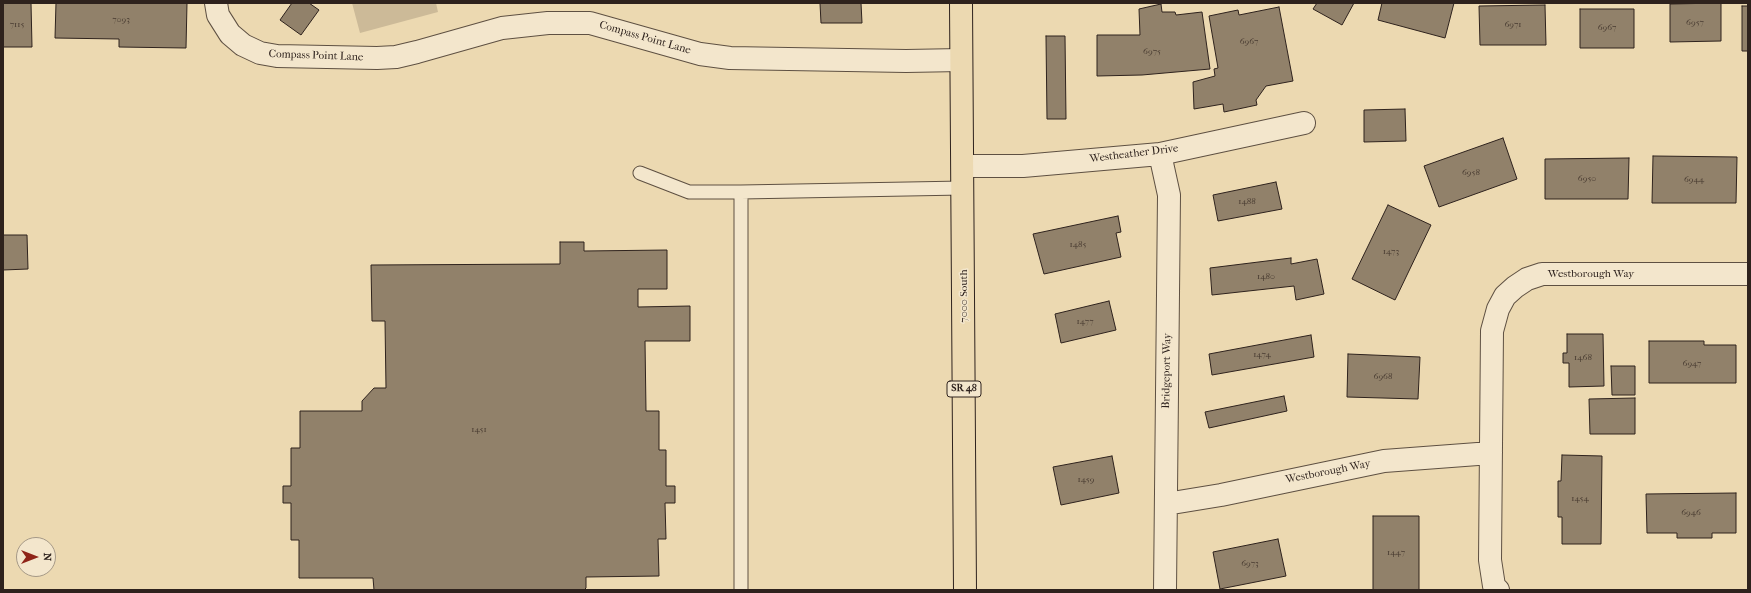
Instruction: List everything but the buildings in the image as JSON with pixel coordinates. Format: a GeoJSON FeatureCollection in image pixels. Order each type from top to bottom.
{"type":"FeatureCollection","features":[{"type":"Feature","properties":{"kind":"main road","name":"7000 South"},"geometry":{"type":"LineString","coordinates":[[960,3],[963,166],[965,590]]}},
{"type":"Feature","properties":{"kind":"street","name":"Compass Point Lane"},"geometry":{"type":"LineString","coordinates":[[216,3],[218,14],[230,34],[243,45],[260,53],[277,56],[396,57],[502,28],[548,23],[590,23],[700,54],[730,58],[906,61],[961,60]]}},
{"type":"Feature","properties":{"kind":"street","name":"Westheather Drive"},"geometry":{"type":"LineString","coordinates":[[963,166],[1023,166],[1160,154],[1304,124]]}},
{"type":"Feature","properties":{"kind":"street","name":"Bridgeport Way"},"geometry":{"type":"LineString","coordinates":[[1160,154],[1168,195],[1165,590]]}},
{"type":"Feature","properties":{"kind":"street","name":"Westborough Way"},"geometry":{"type":"LineString","coordinates":[[1498,590],[1494,586],[1490,560],[1492,331],[1505,296],[1527,279],[1542,274],[1748,274]]}},
{"type":"Feature","properties":{"kind":"street","name":"Westborough Way"},"geometry":{"type":"LineString","coordinates":[[1166,504],[1221,495],[1384,461],[1491,453]]}},
{"type":"Feature","properties":{"kind":"lane"},"geometry":{"type":"LineString","coordinates":[[640,173],[689,192],[963,188]]}},
{"type":"Feature","properties":{"kind":"lane"},"geometry":{"type":"LineString","coordinates":[[741,590],[742,192]]}},
{"type":"Feature","properties":{"kind":"shaded area"},"geometry":{"type":"Polygon","coordinates":[[[352,3],[436,3],[438,12],[360,33],[352,3]]]}}]}
